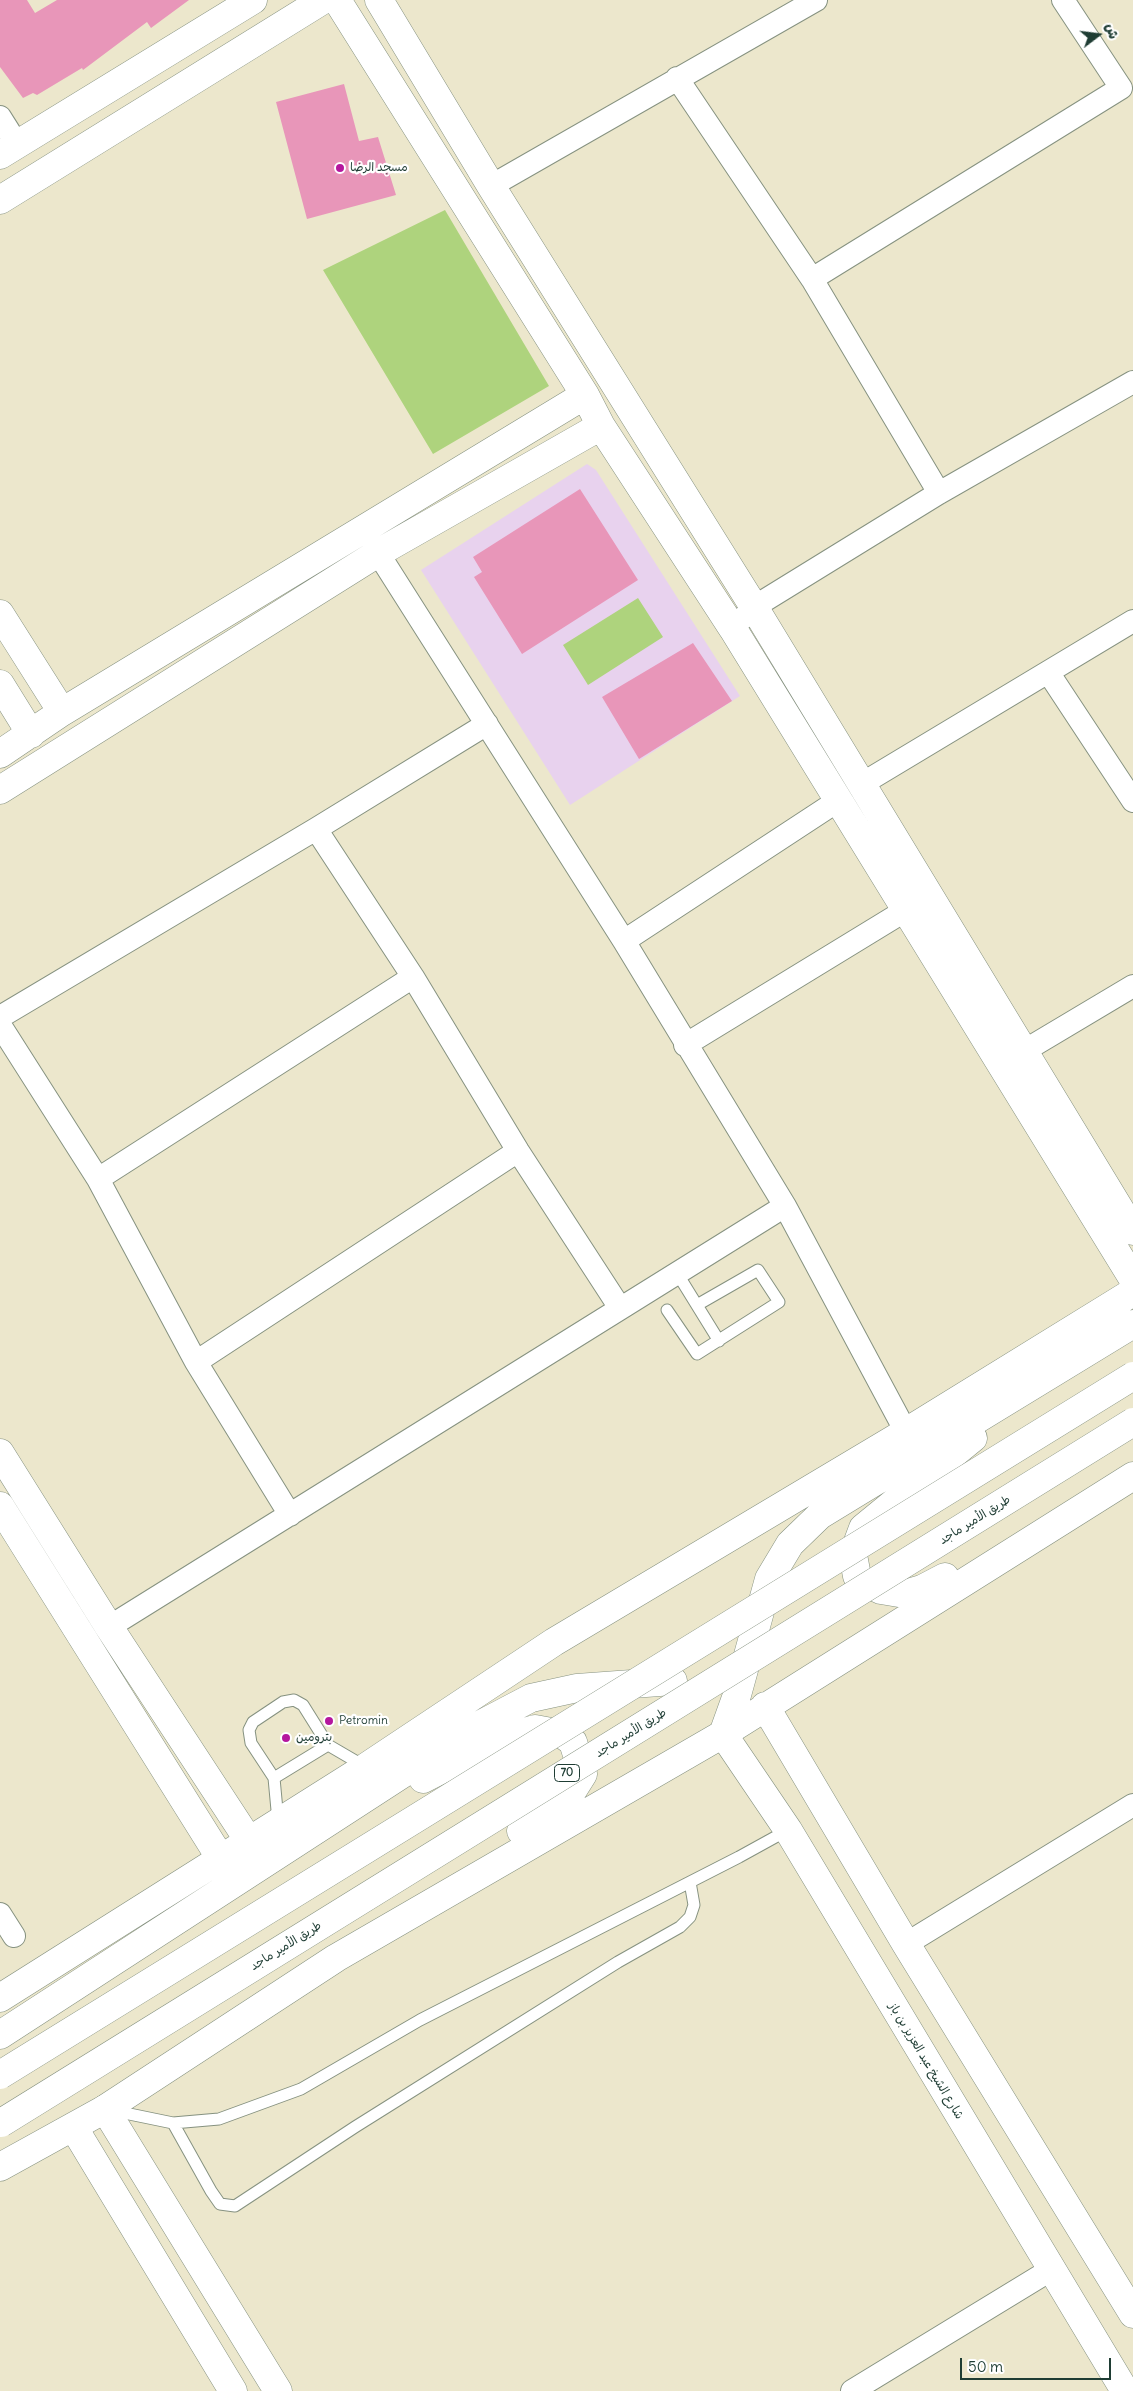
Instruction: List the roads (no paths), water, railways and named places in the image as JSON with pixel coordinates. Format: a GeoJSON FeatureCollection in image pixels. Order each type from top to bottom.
{"type":"FeatureCollection","features":[{"type":"Feature","properties":{"kind":"main road"},"geometry":{"type":"LineString","coordinates":[[8,149],[253,0]]}},
{"type":"Feature","properties":{"kind":"main road"},"geometry":{"type":"LineString","coordinates":[[0,200],[323,0]]}},
{"type":"Feature","properties":{"kind":"main road"},"geometry":{"type":"LineString","coordinates":[[337,0],[585,394],[601,426],[734,629],[850,793],[1024,1051],[1133,1231]]}},
{"type":"Feature","properties":{"kind":"main road"},"geometry":{"type":"LineString","coordinates":[[379,0],[491,186],[754,608],[850,793],[906,910],[1133,1279]]}},
{"type":"Feature","properties":{"kind":"main road"},"geometry":{"type":"LineString","coordinates":[[108,89],[125,123]]}},
{"type":"Feature","properties":{"kind":"main road"},"geometry":{"type":"LineString","coordinates":[[0,754],[62,712],[585,394]]}},
{"type":"Feature","properties":{"kind":"main road"},"geometry":{"type":"LineString","coordinates":[[0,790],[378,553],[601,426]]}},
{"type":"Feature","properties":{"kind":"main road"},"geometry":{"type":"LineString","coordinates":[[0,614],[62,712]]}},
{"type":"Feature","properties":{"kind":"main road"},"geometry":{"type":"LineString","coordinates":[[0,684],[31,734]]}},
{"type":"Feature","properties":{"kind":"main road"},"geometry":{"type":"LineString","coordinates":[[0,1998],[366,1767],[554,1642],[906,1432],[1133,1292]]}},
{"type":"Feature","properties":{"kind":"main road"},"geometry":{"type":"LineString","coordinates":[[723,1734],[737,1695],[769,1579],[790,1544],[820,1515],[1133,1324]]}},
{"type":"Feature","properties":{"kind":"main road"},"geometry":{"type":"LineString","coordinates":[[1051,1374],[863,1528],[853,1555],[857,1576],[881,1590],[905,1594],[922,1590],[1127,1480]]}},
{"type":"Feature","properties":{"kind":"main road"},"geometry":{"type":"LineString","coordinates":[[0,2075],[1133,1376]]}},
{"type":"Feature","properties":{"kind":"main road","name":"طريق الأمير ماجد"},"geometry":{"type":"LineString","coordinates":[[1,2123],[1133,1422]]}},
{"type":"Feature","properties":{"kind":"main road"},"geometry":{"type":"LineString","coordinates":[[0,1453],[110,1628],[248,1841]]}},
{"type":"Feature","properties":{"kind":"main road"},"geometry":{"type":"LineString","coordinates":[[336,1958],[723,1734],[1127,1480]]}},
{"type":"Feature","properties":{"kind":"main road"},"geometry":{"type":"LineString","coordinates":[[0,1506],[221,1858]]}},
{"type":"Feature","properties":{"kind":"main road"},"geometry":{"type":"LineString","coordinates":[[366,1767],[502,1693],[550,1678],[606,1670],[673,1680],[737,1695],[765,1706],[906,1944],[1133,2314]]}},
{"type":"Feature","properties":{"kind":"main road"},"geometry":{"type":"LineString","coordinates":[[0,2035],[470,1730],[531,1698],[577,1688],[673,1680]]}},
{"type":"Feature","properties":{"kind":"main road"},"geometry":{"type":"LineString","coordinates":[[0,2166],[106,2110],[336,1958],[566,1800],[583,1774],[573,1742],[562,1734],[535,1729],[499,1740],[284,1851]]}},
{"type":"Feature","properties":{"kind":"main road","name":"شارع الشيخ عبد العزيز بن باز"},"geometry":{"type":"LineString","coordinates":[[723,1734],[788,1830],[1125,2391]]}},
{"type":"Feature","properties":{"kind":"main road"},"geometry":{"type":"LineString","coordinates":[[0,2031],[41,2008]]}},
{"type":"Feature","properties":{"kind":"main road"},"geometry":{"type":"LineString","coordinates":[[106,2110],[278,2391]]}},
{"type":"Feature","properties":{"kind":"main road"},"geometry":{"type":"LineString","coordinates":[[74,2128],[232,2391]]}},
{"type":"Feature","properties":{"kind":"main road"},"geometry":{"type":"LineString","coordinates":[[0,2171],[31,2150]]}},
{"type":"Feature","properties":{"kind":"street"},"geometry":{"type":"LineString","coordinates":[[491,186],[816,0]]}},
{"type":"Feature","properties":{"kind":"street"},"geometry":{"type":"LineString","coordinates":[[812,279],[1121,88],[1126,80],[1063,0]]}},
{"type":"Feature","properties":{"kind":"street"},"geometry":{"type":"LineString","coordinates":[[677,78],[812,279],[939,493]]}},
{"type":"Feature","properties":{"kind":"street"},"geometry":{"type":"LineString","coordinates":[[0,117],[8,149]]}},
{"type":"Feature","properties":{"kind":"street"},"geometry":{"type":"LineString","coordinates":[[734,629],[754,608],[939,493],[1133,382]]}},
{"type":"Feature","properties":{"kind":"street"},"geometry":{"type":"LineString","coordinates":[[378,553],[624,941],[785,1206],[906,1432]]}},
{"type":"Feature","properties":{"kind":"street"},"geometry":{"type":"LineString","coordinates":[[624,941],[850,793],[1133,621]]}},
{"type":"Feature","properties":{"kind":"street"},"geometry":{"type":"LineString","coordinates":[[1048,672],[1133,801]]}},
{"type":"Feature","properties":{"kind":"street"},"geometry":{"type":"LineString","coordinates":[[0,1017],[316,829],[487,724]]}},
{"type":"Feature","properties":{"kind":"street"},"geometry":{"type":"LineString","coordinates":[[316,829],[413,977],[518,1151],[620,1308]]}},
{"type":"Feature","properties":{"kind":"street"},"geometry":{"type":"LineString","coordinates":[[686,1045],[906,910]]}},
{"type":"Feature","properties":{"kind":"street"},"geometry":{"type":"LineString","coordinates":[[98,1179],[413,977]]}},
{"type":"Feature","properties":{"kind":"street"},"geometry":{"type":"LineString","coordinates":[[1024,1051],[1133,986]]}},
{"type":"Feature","properties":{"kind":"street"},"geometry":{"type":"LineString","coordinates":[[0,1025],[98,1179],[196,1362],[290,1515]]}},
{"type":"Feature","properties":{"kind":"street"},"geometry":{"type":"LineString","coordinates":[[196,1362],[518,1151]]}},
{"type":"Feature","properties":{"kind":"street"},"geometry":{"type":"LineString","coordinates":[[110,1628],[785,1206]]}},
{"type":"Feature","properties":{"kind":"street"},"geometry":{"type":"LineString","coordinates":[[906,1944],[1133,1805]]}},
{"type":"Feature","properties":{"kind":"street"},"geometry":{"type":"LineString","coordinates":[[0,1914],[14,1936]]}},
{"type":"Feature","properties":{"kind":"street"},"geometry":{"type":"LineString","coordinates":[[852,2391],[1052,2269]]}},
{"type":"Feature","properties":{"kind":"lane"},"geometry":{"type":"LineString","coordinates":[[667,1310],[697,1354],[778,1305],[779,1300],[758,1270],[697,1305]]}},
{"type":"Feature","properties":{"kind":"lane"},"geometry":{"type":"LineString","coordinates":[[677,1274],[719,1340]]}},
{"type":"Feature","properties":{"kind":"lane"},"geometry":{"type":"LineString","coordinates":[[278,1822],[274,1778],[251,1743],[249,1730],[253,1722],[283,1702],[294,1700],[303,1705],[328,1744],[366,1767]]}},
{"type":"Feature","properties":{"kind":"lane"},"geometry":{"type":"LineString","coordinates":[[274,1778],[328,1744]]}},
{"type":"Feature","properties":{"kind":"lane"},"geometry":{"type":"LineString","coordinates":[[106,2110],[173,2123],[219,2119],[301,2089],[420,2020],[788,1830]]}},
{"type":"Feature","properties":{"kind":"lane"},"geometry":{"type":"LineString","coordinates":[[173,2123],[220,2204],[235,2206],[355,2127],[511,2029],[618,1962],[680,1927],[690,1917],[694,1905],[690,1882]]}},
{"type":"Feature","properties":{"kind":"place","name":"مسجد الرضا"},"geometry":{"type":"Point","coordinates":[340,168]}},
{"type":"Feature","properties":{"kind":"place","name":"Petromin"},"geometry":{"type":"Point","coordinates":[329,1721]}},
{"type":"Feature","properties":{"kind":"place","name":"بترومين"},"geometry":{"type":"Point","coordinates":[286,1738]}}]}
